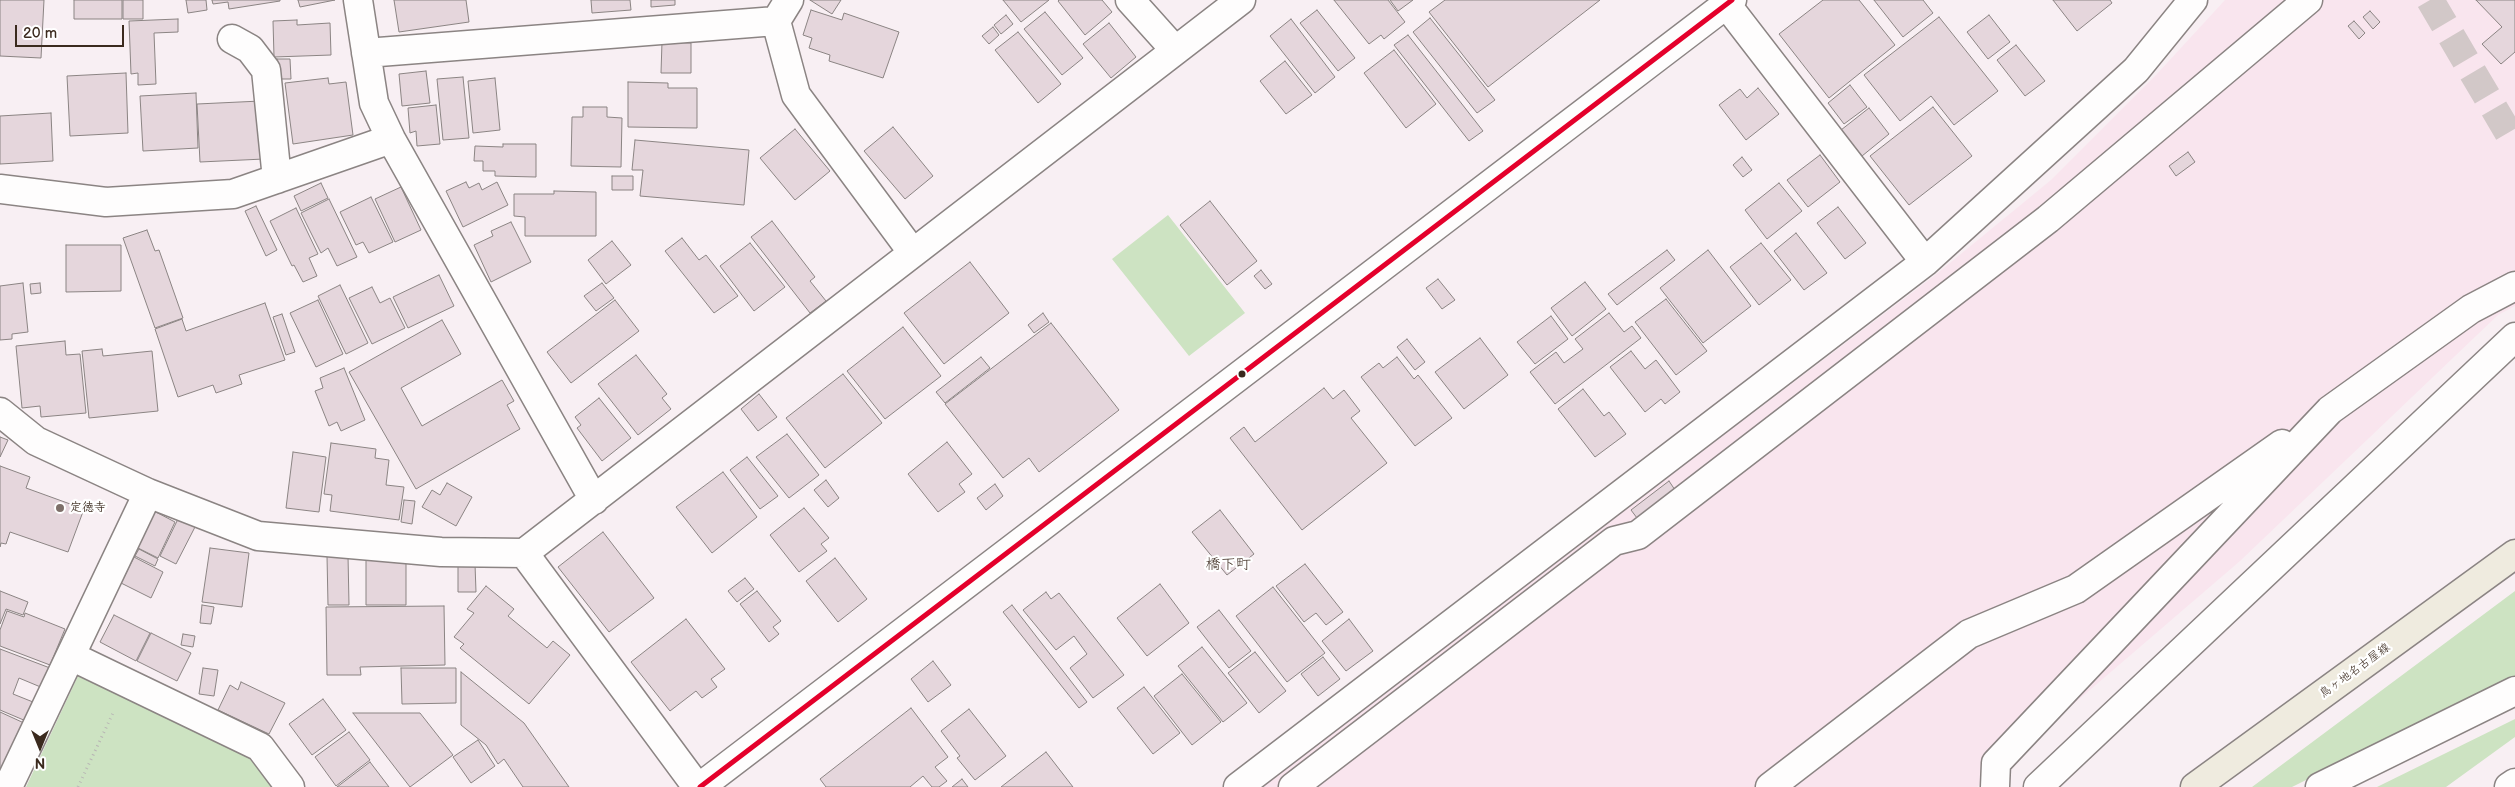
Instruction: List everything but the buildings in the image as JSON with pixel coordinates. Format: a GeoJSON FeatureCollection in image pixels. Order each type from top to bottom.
{"type":"FeatureCollection","features":[{"type":"Feature","properties":{"kind":"main road","name":"鳥ヶ地名古屋線"},"geometry":{"type":"LineString","coordinates":[[2195,787],[2515,554]]}},
{"type":"Feature","properties":{"kind":"street"},"geometry":{"type":"LineString","coordinates":[[358,0],[374,103],[391,139],[594,500]]}},
{"type":"Feature","properties":{"kind":"street"},"geometry":{"type":"LineString","coordinates":[[1130,0],[1176,50]]}},
{"type":"Feature","properties":{"kind":"street"},"geometry":{"type":"LineString","coordinates":[[0,412],[36,441],[148,494],[258,536],[441,552],[524,553],[1241,0]]}},
{"type":"Feature","properties":{"kind":"street"},"geometry":{"type":"LineString","coordinates":[[1238,787],[1926,262],[2136,70],[2193,0]]}},
{"type":"Feature","properties":{"kind":"street"},"geometry":{"type":"LineString","coordinates":[[1293,787],[1614,541],[1638,535],[2040,225],[2308,0]]}},
{"type":"Feature","properties":{"kind":"street"},"geometry":{"type":"LineString","coordinates":[[524,553],[698,787],[1727,2],[1926,262]]}},
{"type":"Feature","properties":{"kind":"street"},"geometry":{"type":"LineString","coordinates":[[366,53],[782,10],[796,95],[914,252]]}},
{"type":"Feature","properties":{"kind":"street"},"geometry":{"type":"LineString","coordinates":[[232,39],[250,49],[266,70],[277,179]]}},
{"type":"Feature","properties":{"kind":"street"},"geometry":{"type":"LineString","coordinates":[[0,189],[106,202],[233,194],[391,139]]}},
{"type":"Feature","properties":{"kind":"street"},"geometry":{"type":"LineString","coordinates":[[1770,787],[1969,634],[2076,588],[2471,310],[2515,286]]}},
{"type":"Feature","properties":{"kind":"street"},"geometry":{"type":"LineString","coordinates":[[2038,787],[2515,337]]}},
{"type":"Feature","properties":{"kind":"street"},"geometry":{"type":"LineString","coordinates":[[1995,787],[1996,763],[2330,410]]}},
{"type":"Feature","properties":{"kind":"street"},"geometry":{"type":"LineString","coordinates":[[8,787],[148,494]]}},
{"type":"Feature","properties":{"kind":"street"},"geometry":{"type":"LineString","coordinates":[[70,656],[260,746],[290,787]]}},
{"type":"Feature","properties":{"kind":"street"},"geometry":{"type":"LineString","coordinates":[[2320,787],[2515,691]]}},
{"type":"Feature","properties":{"kind":"street"},"geometry":{"type":"LineString","coordinates":[[2509,787],[2515,783]]}},
{"type":"Feature","properties":{"kind":"path"},"geometry":{"type":"LineString","coordinates":[[78,787],[127,683]]}},
{"type":"Feature","properties":{"kind":"shaded area"},"geometry":{"type":"Polygon","coordinates":[[[2225,0],[2515,0],[2515,306],[2498,315],[2240,561],[1977,787],[1259,787],[1934,276],[2051,180],[2156,75],[2225,0]]]}},
{"type":"Feature","properties":{"kind":"green space"},"geometry":{"type":"Polygon","coordinates":[[[1168,215],[1245,313],[1189,356],[1112,259],[1168,215]]]}},
{"type":"Feature","properties":{"kind":"green space"},"geometry":{"type":"Polygon","coordinates":[[[2515,591],[2515,676],[2292,787],[2252,787],[2515,591]]]}},
{"type":"Feature","properties":{"kind":"green space"},"geometry":{"type":"Polygon","coordinates":[[[78,676],[250,757],[272,787],[26,787],[78,676]]]}},
{"type":"Feature","properties":{"kind":"green space"},"geometry":{"type":"Polygon","coordinates":[[[2515,719],[2515,737],[2446,787],[2377,787],[2515,719]]]}},
{"type":"Feature","properties":{"kind":"tunnel"},"geometry":{"type":"LineString","coordinates":[[2430,0],[2515,144]]}},
{"type":"Feature","properties":{"kind":"transit line"},"geometry":{"type":"LineString","coordinates":[[700,787],[1732,0]]}},
{"type":"Feature","properties":{"kind":"place","name":"定徳寺"},"geometry":{"type":"Point","coordinates":[60,508]}},
{"type":"Feature","properties":{"kind":"district","name":"橋下町"},"geometry":{"type":"Point","coordinates":[1228,565]}}]}
